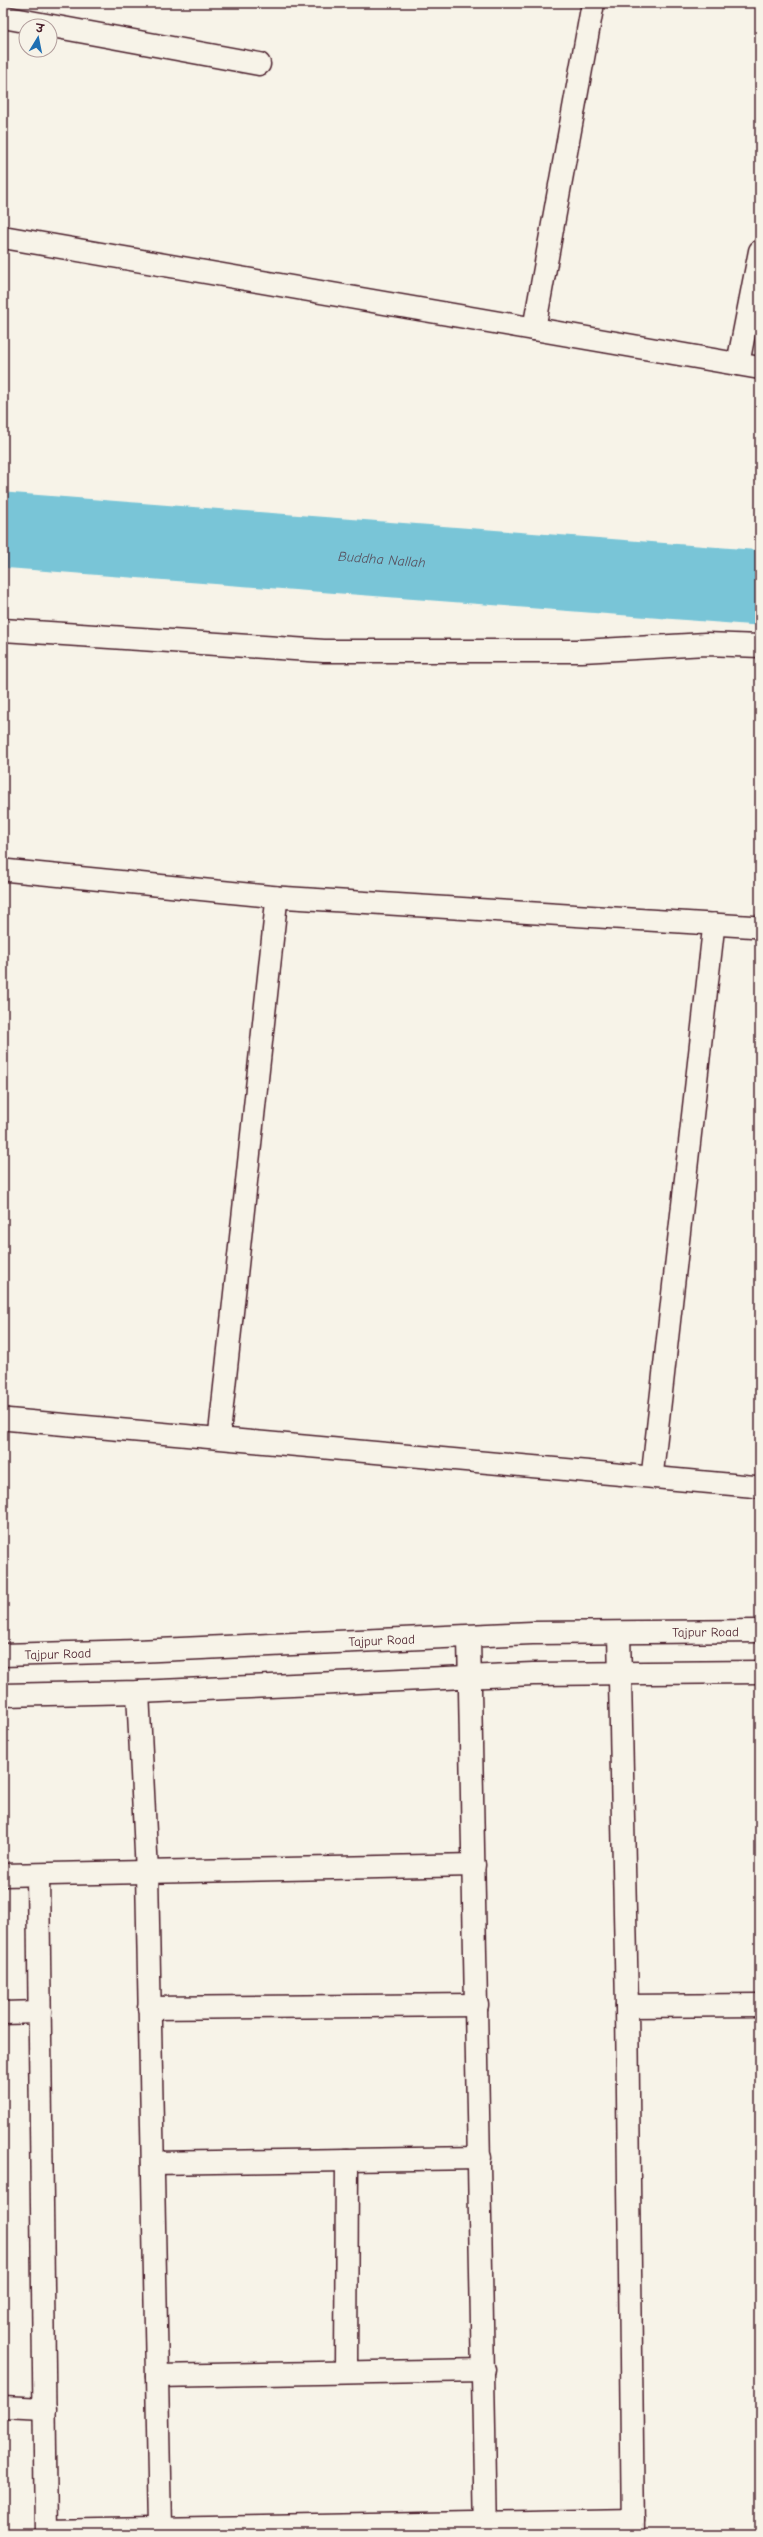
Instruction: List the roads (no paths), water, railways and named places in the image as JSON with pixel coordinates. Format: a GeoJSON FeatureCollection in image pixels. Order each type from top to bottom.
{"type":"FeatureCollection","features":[{"type":"Feature","properties":{"kind":"street"},"geometry":{"type":"LineString","coordinates":[[3,9],[4,3]]}},
{"type":"Feature","properties":{"kind":"street"},"geometry":{"type":"LineString","coordinates":[[534,329],[593,3]]}},
{"type":"Feature","properties":{"kind":"street"},"geometry":{"type":"LineString","coordinates":[[3,17],[259,64]]}},
{"type":"Feature","properties":{"kind":"street"},"geometry":{"type":"LineString","coordinates":[[3,238],[760,368]]}},
{"type":"Feature","properties":{"kind":"street"},"geometry":{"type":"LineString","coordinates":[[738,364],[760,251]]}},
{"type":"Feature","properties":{"kind":"street"},"geometry":{"type":"LineString","coordinates":[[3,630],[324,651],[582,651],[706,644],[760,646]]}},
{"type":"Feature","properties":{"kind":"street","name":"Tajpur Road"},"geometry":{"type":"LineString","coordinates":[[3,1654],[469,1637],[532,1633],[760,1631]]}},
{"type":"Feature","properties":{"kind":"street"},"geometry":{"type":"LineString","coordinates":[[38,1875],[46,2532],[160,2528],[633,2527],[627,2006],[619,1633]]}},
{"type":"Feature","properties":{"kind":"street"},"geometry":{"type":"LineString","coordinates":[[469,1637],[486,2528]]}},
{"type":"Feature","properties":{"kind":"street"},"geometry":{"type":"LineString","coordinates":[[3,1695],[138,1692],[533,1674],[760,1672]]}},
{"type":"Feature","properties":{"kind":"street"},"geometry":{"type":"LineString","coordinates":[[138,1692],[147,1873],[160,2528]]}},
{"type":"Feature","properties":{"kind":"street"},"geometry":{"type":"LineString","coordinates":[[3,1875],[474,1865]]}},
{"type":"Feature","properties":{"kind":"street"},"geometry":{"type":"LineString","coordinates":[[149,2008],[477,2005]]}},
{"type":"Feature","properties":{"kind":"street"},"geometry":{"type":"LineString","coordinates":[[627,2006],[760,2005]]}},
{"type":"Feature","properties":{"kind":"street"},"geometry":{"type":"LineString","coordinates":[[3,2013],[40,2012]]}},
{"type":"Feature","properties":{"kind":"street"},"geometry":{"type":"LineString","coordinates":[[153,2163],[480,2158]]}},
{"type":"Feature","properties":{"kind":"street"},"geometry":{"type":"LineString","coordinates":[[346,2372],[347,2160]]}},
{"type":"Feature","properties":{"kind":"street"},"geometry":{"type":"LineString","coordinates":[[157,2376],[484,2370]]}},
{"type":"Feature","properties":{"kind":"street"},"geometry":{"type":"LineString","coordinates":[[3,2407],[45,2409]]}},
{"type":"Feature","properties":{"kind":"lane"},"geometry":{"type":"LineString","coordinates":[[3,870],[277,897],[760,927]]}},
{"type":"Feature","properties":{"kind":"lane"},"geometry":{"type":"LineString","coordinates":[[219,1438],[277,897]]}},
{"type":"Feature","properties":{"kind":"lane"},"geometry":{"type":"LineString","coordinates":[[652,1477],[714,924]]}},
{"type":"Feature","properties":{"kind":"lane"},"geometry":{"type":"LineString","coordinates":[[3,1418],[760,1487]]}},
{"type":"Feature","properties":{"kind":"waterway","name":"Buddha Nallah"},"geometry":{"type":"LineString","coordinates":[[3,530],[760,588]]}}]}
